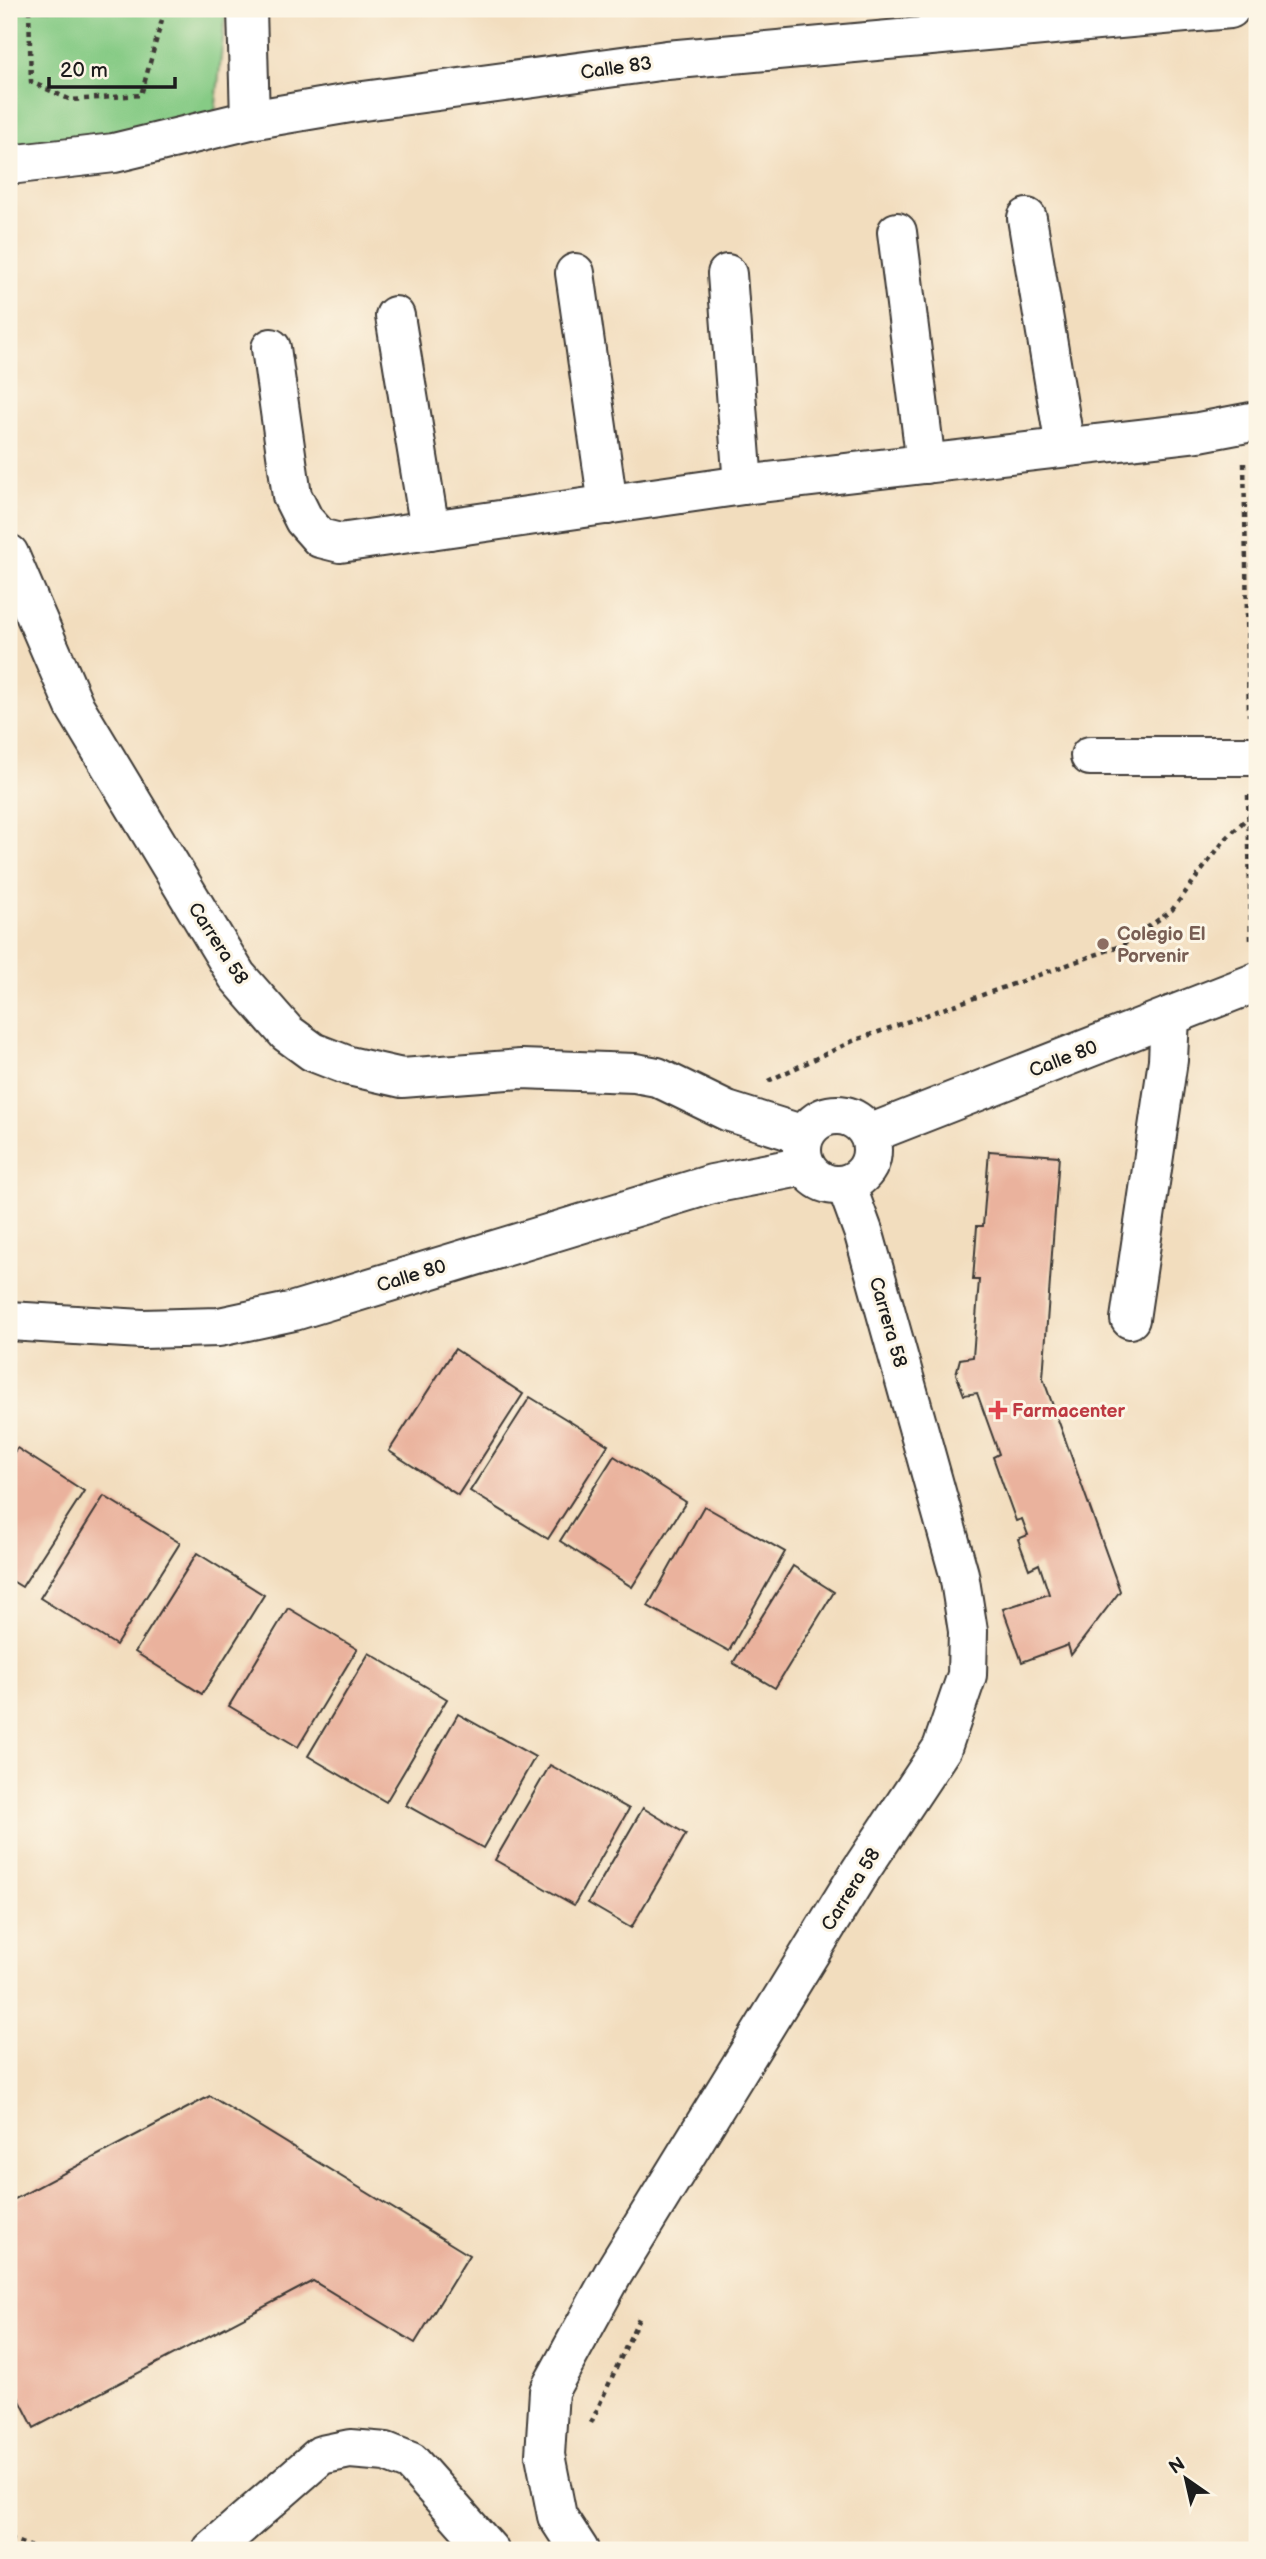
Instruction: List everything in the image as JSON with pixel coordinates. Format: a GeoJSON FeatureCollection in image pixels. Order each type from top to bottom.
{"type":"FeatureCollection","features":[{"type":"Feature","properties":{"kind":"street"},"geometry":{"type":"LineString","coordinates":[[247,9],[250,120]]}},
{"type":"Feature","properties":{"kind":"street","name":"Calle 83"},"geometry":{"type":"LineString","coordinates":[[9,165],[114,153],[250,120],[356,102],[667,60],[1230,9]]}},
{"type":"Feature","properties":{"kind":"street"},"geometry":{"type":"LineString","coordinates":[[1027,218],[1065,447]]}},
{"type":"Feature","properties":{"kind":"street"},"geometry":{"type":"LineString","coordinates":[[897,232],[926,464]]}},
{"type":"Feature","properties":{"kind":"street"},"geometry":{"type":"LineString","coordinates":[[575,273],[608,505]]}},
{"type":"Feature","properties":{"kind":"street"},"geometry":{"type":"LineString","coordinates":[[727,274],[743,485]]}},
{"type":"Feature","properties":{"kind":"street"},"geometry":{"type":"LineString","coordinates":[[395,316],[430,530]]}},
{"type":"Feature","properties":{"kind":"street"},"geometry":{"type":"LineString","coordinates":[[271,348],[292,496],[304,520],[320,538],[340,543],[743,485],[1199,432],[1257,421]]}},
{"type":"Feature","properties":{"kind":"street","name":"Carrera 58"},"geometry":{"type":"LineString","coordinates":[[9,554],[75,706],[237,976],[287,1033],[313,1052],[349,1066],[402,1078],[521,1069],[635,1073],[657,1077],[805,1150]]}},
{"type":"Feature","properties":{"kind":"street"},"geometry":{"type":"LineString","coordinates":[[1090,756],[1257,756]]}},
{"type":"Feature","properties":{"kind":"street","name":"Calle 80"},"geometry":{"type":"LineString","coordinates":[[869,1134],[1257,982]]}},
{"type":"Feature","properties":{"kind":"street"},"geometry":{"type":"LineString","coordinates":[[1130,1319],[1168,1060],[1170,1016]]}},
{"type":"Feature","properties":{"kind":"street"},"geometry":{"type":"LineString","coordinates":[[829,1115],[845,1115],[859,1122],[869,1134],[873,1149],[869,1165],[859,1178],[846,1185],[830,1185],[815,1178],[805,1150],[814,1122],[829,1115]]}},
{"type":"Feature","properties":{"kind":"street","name":"Calle 80"},"geometry":{"type":"LineString","coordinates":[[9,1321],[142,1329],[219,1327],[294,1311],[712,1184],[805,1150]]}},
{"type":"Feature","properties":{"kind":"street","name":"Carrera 58"},"geometry":{"type":"LineString","coordinates":[[579,2550],[556,2516],[545,2455],[549,2391],[604,2288],[853,1882],[942,1748],[967,1675],[968,1631],[959,1574],[864,1234],[846,1185]]}},
{"type":"Feature","properties":{"kind":"street"},"geometry":{"type":"LineString","coordinates":[[212,2550],[321,2455],[350,2449],[386,2452],[411,2462],[489,2550]]}},
{"type":"Feature","properties":{"kind":"path"},"geometry":{"type":"LineString","coordinates":[[29,9],[31,82],[71,100],[141,94],[165,9]]}},
{"type":"Feature","properties":{"kind":"path"},"geometry":{"type":"LineString","coordinates":[[727,1111],[756,1087],[853,1041],[1123,945],[1172,910],[1224,841],[1257,808]]}},
{"type":"Feature","properties":{"kind":"path"},"geometry":{"type":"LineString","coordinates":[[590,2433],[591,2422],[641,2315]]}},
{"type":"Feature","properties":{"kind":"path"},"geometry":{"type":"LineString","coordinates":[[9,2539],[41,2550]]}},
{"type":"Feature","properties":{"kind":"green space"},"geometry":{"type":"Polygon","coordinates":[[[9,9],[226,9],[215,114],[9,157],[9,9]]]}},
{"type":"Feature","properties":{"kind":"building"},"geometry":{"type":"Polygon","coordinates":[[[989,1151],[1059,1156],[1043,1378],[1120,1591],[1071,1655],[1068,1645],[1022,1662],[1003,1609],[1049,1594],[1039,1564],[1029,1569],[1018,1539],[1028,1535],[1022,1519],[1016,1521],[993,1457],[999,1454],[977,1393],[964,1395],[956,1374],[960,1359],[973,1357],[979,1280],[973,1280],[977,1226],[983,1226],[989,1151]]]}},
{"type":"Feature","properties":{"kind":"building"},"geometry":{"type":"Polygon","coordinates":[[[455,1349],[523,1394],[458,1495],[389,1451],[455,1349]]]}},
{"type":"Feature","properties":{"kind":"building"},"geometry":{"type":"Polygon","coordinates":[[[530,1397],[608,1445],[548,1539],[470,1491],[530,1397]]]}},
{"type":"Feature","properties":{"kind":"building"},"geometry":{"type":"Polygon","coordinates":[[[17,1448],[84,1491],[22,1587],[9,1579],[9,1460],[17,1448]]]}},
{"type":"Feature","properties":{"kind":"building"},"geometry":{"type":"Polygon","coordinates":[[[614,1456],[686,1502],[632,1587],[560,1541],[614,1456]]]}},
{"type":"Feature","properties":{"kind":"building"},"geometry":{"type":"Polygon","coordinates":[[[104,1496],[180,1543],[116,1645],[40,1598],[104,1496]]]}},
{"type":"Feature","properties":{"kind":"building"},"geometry":{"type":"Polygon","coordinates":[[[704,1506],[785,1552],[729,1651],[648,1606],[704,1506]]]}},
{"type":"Feature","properties":{"kind":"building"},"geometry":{"type":"Polygon","coordinates":[[[197,1553],[264,1595],[202,1694],[135,1652],[197,1553]]]}},
{"type":"Feature","properties":{"kind":"building"},"geometry":{"type":"Polygon","coordinates":[[[793,1566],[834,1592],[775,1688],[733,1663],[793,1566]]]}},
{"type":"Feature","properties":{"kind":"building"},"geometry":{"type":"Polygon","coordinates":[[[288,1608],[357,1649],[298,1747],[229,1706],[288,1608]]]}},
{"type":"Feature","properties":{"kind":"building"},"geometry":{"type":"Polygon","coordinates":[[[369,1653],[447,1699],[386,1802],[308,1756],[369,1653]]]}},
{"type":"Feature","properties":{"kind":"building"},"geometry":{"type":"Polygon","coordinates":[[[458,1714],[535,1757],[483,1848],[406,1805],[458,1714]]]}},
{"type":"Feature","properties":{"kind":"building"},"geometry":{"type":"Polygon","coordinates":[[[550,1765],[629,1809],[574,1905],[495,1860],[550,1765]]]}},
{"type":"Feature","properties":{"kind":"building"},"geometry":{"type":"Polygon","coordinates":[[[643,1808],[686,1834],[631,1928],[588,1903],[643,1808]]]}},
{"type":"Feature","properties":{"kind":"building"},"geometry":{"type":"Polygon","coordinates":[[[210,2096],[469,2255],[415,2343],[313,2281],[34,2428],[9,2379],[9,2202],[210,2096]]]}},
{"type":"Feature","properties":{"kind":"place","name":"Colegio El Porvenir"},"geometry":{"type":"Point","coordinates":[1103,944]}},
{"type":"Feature","properties":{"kind":"place","name":"Farmacenter"},"geometry":{"type":"Point","coordinates":[998,1410]}}]}
